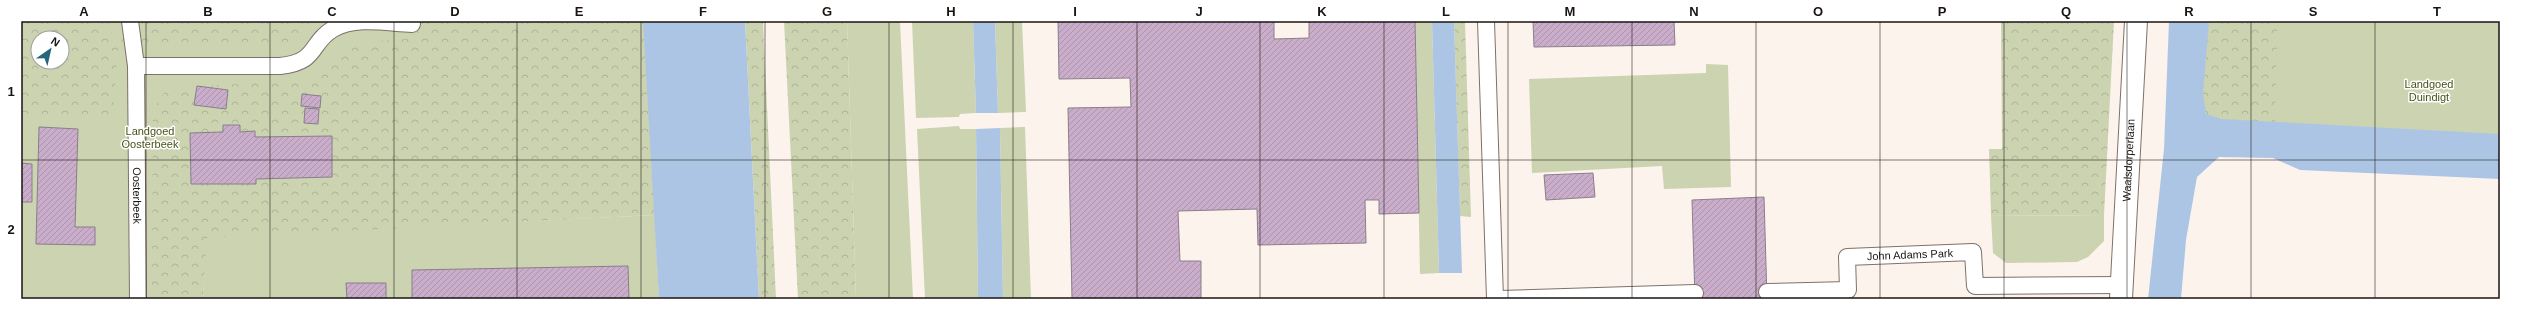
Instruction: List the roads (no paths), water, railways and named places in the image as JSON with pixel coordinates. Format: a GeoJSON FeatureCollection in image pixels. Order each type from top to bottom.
{"type":"FeatureCollection","features":[{"type":"Feature","properties":{"kind":"street","name":"Waalsdorperlaan"},"geometry":{"type":"LineString","coordinates":[[2122,292],[2136,21]]}},
{"type":"Feature","properties":{"kind":"lane","name":"Oosterbeek"},"geometry":{"type":"LineString","coordinates":[[130,21],[136,66],[138,299]]}},
{"type":"Feature","properties":{"kind":"lane"},"geometry":{"type":"LineString","coordinates":[[1486,21],[1495,299]]}},
{"type":"Feature","properties":{"kind":"lane"},"geometry":{"type":"LineString","coordinates":[[136,66],[280,66],[297,64],[312,53],[332,29],[352,22],[412,24]]}},
{"type":"Feature","properties":{"kind":"lane","name":"John Adams Park"},"geometry":{"type":"LineString","coordinates":[[1767,292],[1848,294],[1847,257],[1973,252],[1975,292],[2122,292]]}},
{"type":"Feature","properties":{"kind":"lane"},"geometry":{"type":"LineString","coordinates":[[1499,299],[1695,293]]}},
{"type":"Feature","properties":{"kind":"water"},"geometry":{"type":"Polygon","coordinates":[[[643,21],[745,21],[759,299],[659,299],[643,21]]]}},
{"type":"Feature","properties":{"kind":"water"},"geometry":{"type":"Polygon","coordinates":[[[973,21],[995,21],[998,113],[976,113],[973,21]]]}},
{"type":"Feature","properties":{"kind":"water"},"geometry":{"type":"Polygon","coordinates":[[[1432,21],[1454,21],[1462,273],[1439,273],[1432,21]]]}},
{"type":"Feature","properties":{"kind":"water"},"geometry":{"type":"Polygon","coordinates":[[[2169,21],[2209,21],[2203,94],[2206,114],[2221,119],[2500,134],[2500,179],[2300,170],[2273,158],[2219,157],[2197,177],[2186,240],[2181,299],[2148,299],[2164,149],[2169,21]]]}},
{"type":"Feature","properties":{"kind":"water"},"geometry":{"type":"Polygon","coordinates":[[[1000,128],[1003,299],[978,299],[976,129],[1000,128]]]}},
{"type":"Feature","properties":{"kind":"park label","name":"Landgoed Duindigt"},"geometry":{"type":"Point","coordinates":[2429,90]}},
{"type":"Feature","properties":{"kind":"park label","name":"Landgoed Oosterbeek"},"geometry":{"type":"Point","coordinates":[150,137]}}]}
